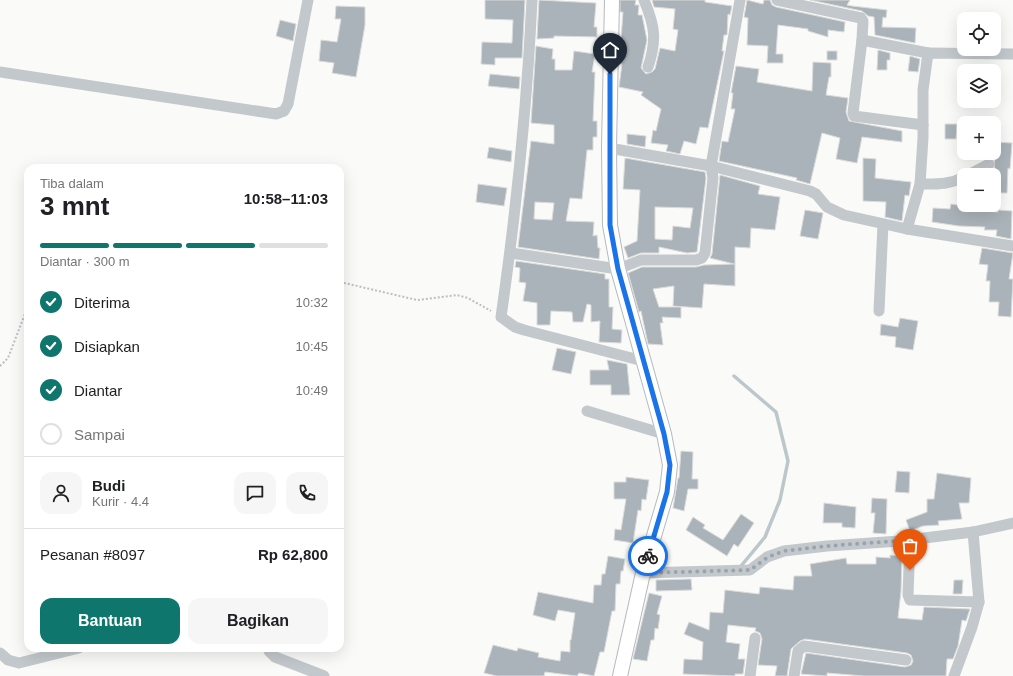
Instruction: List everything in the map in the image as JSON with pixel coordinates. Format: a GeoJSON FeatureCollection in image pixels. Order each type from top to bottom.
{"type":"FeatureCollection","features":[{"type":"Feature","properties":{"kind":"main road"},"geometry":{"type":"LineString","coordinates":[[612,0],[609,215],[618,269],[664,434],[670,465],[668,484],[643,573],[620,676]]}},
{"type":"Feature","properties":{"kind":"street"},"geometry":{"type":"LineString","coordinates":[[0,72],[276,114],[284,111],[288,104],[308,0]]}},
{"type":"Feature","properties":{"kind":"street"},"geometry":{"type":"LineString","coordinates":[[532,0],[529,62],[511,253],[501,317],[524,330],[643,360]]}},
{"type":"Feature","properties":{"kind":"street"},"geometry":{"type":"LineString","coordinates":[[644,0],[652,18],[655,35],[648,68]]}},
{"type":"Feature","properties":{"kind":"street"},"geometry":{"type":"LineString","coordinates":[[511,253],[618,269],[644,260],[696,260],[704,256],[713,178],[711,166],[740,0]]}},
{"type":"Feature","properties":{"kind":"street"},"geometry":{"type":"LineString","coordinates":[[777,0],[862,18],[862,40],[853,112],[854,116],[923,125]]}},
{"type":"Feature","properties":{"kind":"street"},"geometry":{"type":"LineString","coordinates":[[862,40],[928,53],[1013,54]]}},
{"type":"Feature","properties":{"kind":"street"},"geometry":{"type":"LineString","coordinates":[[907,229],[920,184],[923,90],[928,53]]}},
{"type":"Feature","properties":{"kind":"street"},"geometry":{"type":"LineString","coordinates":[[609,148],[711,166],[810,191],[816,194],[827,208],[844,215],[907,229],[1013,246]]}},
{"type":"Feature","properties":{"kind":"street"},"geometry":{"type":"LineString","coordinates":[[981,168],[989,164]]}},
{"type":"Feature","properties":{"kind":"street"},"geometry":{"type":"LineString","coordinates":[[920,184],[945,184],[957,180]]}},
{"type":"Feature","properties":{"kind":"street"},"geometry":{"type":"LineString","coordinates":[[879,311],[883,224]]}},
{"type":"Feature","properties":{"kind":"street"},"geometry":{"type":"LineString","coordinates":[[587,412],[664,434]]}},
{"type":"Feature","properties":{"kind":"street"},"geometry":{"type":"LineString","coordinates":[[643,573],[750,570],[768,557],[784,551],[827,546],[910,540],[973,532],[1013,523]]}},
{"type":"Feature","properties":{"kind":"street"},"geometry":{"type":"LineString","coordinates":[[954,676],[972,627],[979,602],[973,532]]}},
{"type":"Feature","properties":{"kind":"street"},"geometry":{"type":"LineString","coordinates":[[910,540],[908,595],[910,600],[979,602]]}},
{"type":"Feature","properties":{"kind":"street"},"geometry":{"type":"LineString","coordinates":[[750,676],[756,638]]}},
{"type":"Feature","properties":{"kind":"street"},"geometry":{"type":"LineString","coordinates":[[794,676],[798,651],[804,646],[906,660]]}},
{"type":"Feature","properties":{"kind":"street"},"geometry":{"type":"LineString","coordinates":[[0,653],[8,660],[19,663],[63,652]]}},
{"type":"Feature","properties":{"kind":"street"},"geometry":{"type":"LineString","coordinates":[[270,652],[275,656],[324,676]]}},
{"type":"Feature","properties":{"kind":"path"},"geometry":{"type":"LineString","coordinates":[[344,283],[417,300],[457,295],[463,296],[501,317]]}},
{"type":"Feature","properties":{"kind":"path"},"geometry":{"type":"LineString","coordinates":[[0,366],[8,358],[24,316]]}},
{"type":"Feature","properties":{"kind":"building"},"geometry":{"type":"Polygon","coordinates":[[[485,0],[525,0],[522,58],[495,58],[495,65],[481,64],[482,42],[512,43],[513,20],[485,19],[485,0]]]}},
{"type":"Feature","properties":{"kind":"building"},"geometry":{"type":"Polygon","coordinates":[[[539,0],[596,3],[594,27],[597,27],[597,37],[554,36],[554,38],[537,39],[539,0]]]}},
{"type":"Feature","properties":{"kind":"building"},"geometry":{"type":"Polygon","coordinates":[[[620,0],[636,0],[635,5],[639,5],[638,15],[642,15],[647,40],[641,68],[646,74],[655,69],[660,48],[675,51],[678,30],[673,29],[675,9],[654,7],[652,0],[705,0],[705,2],[732,6],[730,15],[728,14],[727,35],[724,35],[722,51],[724,51],[708,128],[700,127],[696,144],[684,141],[680,154],[666,151],[668,145],[651,143],[653,130],[656,131],[661,109],[641,95],[643,92],[619,87],[622,64],[620,64],[620,56],[624,56],[623,39],[621,39],[623,12],[620,12],[620,0]]]}},
{"type":"Feature","properties":{"kind":"building"},"geometry":{"type":"Polygon","coordinates":[[[747,0],[763,4],[764,0],[770,0],[772,5],[776,7],[845,22],[844,32],[828,30],[828,37],[808,31],[808,29],[778,25],[776,54],[783,54],[783,63],[767,63],[768,46],[747,45],[748,18],[744,17],[747,0]]]}},
{"type":"Feature","properties":{"kind":"building"},"geometry":{"type":"Polygon","coordinates":[[[810,0],[850,0],[847,5],[887,10],[886,18],[883,17],[882,27],[916,28],[915,43],[875,35],[874,17],[868,16],[862,11],[810,0]]]}},
{"type":"Feature","properties":{"kind":"building"},"geometry":{"type":"Polygon","coordinates":[[[336,6],[365,7],[365,25],[356,77],[332,73],[334,63],[319,61],[321,40],[337,42],[341,19],[335,19],[336,6]]]}},
{"type":"Feature","properties":{"kind":"building"},"geometry":{"type":"Polygon","coordinates":[[[280,20],[296,24],[293,41],[276,36],[280,20]]]}},
{"type":"Feature","properties":{"kind":"building"},"geometry":{"type":"Polygon","coordinates":[[[536,46],[553,49],[552,59],[555,59],[555,70],[572,70],[574,51],[595,54],[592,72],[595,72],[593,121],[597,121],[597,137],[593,137],[593,150],[587,150],[582,199],[570,198],[566,221],[594,222],[593,236],[597,235],[598,248],[600,248],[599,259],[518,247],[531,141],[554,144],[554,125],[531,123],[536,46]],[[535,202],[534,219],[552,220],[554,203],[535,202]]]}},
{"type":"Feature","properties":{"kind":"building"},"geometry":{"type":"Polygon","coordinates":[[[878,50],[890,53],[890,60],[887,60],[887,70],[877,70],[878,50]]]}},
{"type":"Feature","properties":{"kind":"building"},"geometry":{"type":"Polygon","coordinates":[[[827,51],[837,51],[837,60],[827,60],[827,51]]]}},
{"type":"Feature","properties":{"kind":"building"},"geometry":{"type":"Polygon","coordinates":[[[910,56],[920,59],[918,72],[908,71],[910,56]]]}},
{"type":"Feature","properties":{"kind":"building"},"geometry":{"type":"Polygon","coordinates":[[[813,62],[831,63],[831,77],[829,77],[826,95],[848,98],[846,112],[849,121],[902,131],[902,142],[862,137],[857,163],[836,159],[840,138],[822,133],[810,184],[796,180],[797,178],[719,161],[722,141],[728,142],[735,109],[731,109],[733,93],[731,93],[736,66],[759,69],[757,82],[812,91],[813,62]]]}},
{"type":"Feature","properties":{"kind":"building"},"geometry":{"type":"Polygon","coordinates":[[[490,74],[520,77],[519,89],[488,86],[490,74]]]}},
{"type":"Feature","properties":{"kind":"building"},"geometry":{"type":"Polygon","coordinates":[[[945,124],[957,124],[956,139],[945,139],[945,124]]]}},
{"type":"Feature","properties":{"kind":"building"},"geometry":{"type":"Polygon","coordinates":[[[627,134],[646,136],[645,147],[627,144],[627,134]]]}},
{"type":"Feature","properties":{"kind":"building"},"geometry":{"type":"Polygon","coordinates":[[[1001,142],[1012,143],[1010,169],[1008,168],[1007,193],[1001,193],[1001,168],[994,168],[995,160],[1001,160],[1001,142]]]}},
{"type":"Feature","properties":{"kind":"building"},"geometry":{"type":"Polygon","coordinates":[[[489,147],[512,151],[511,162],[487,158],[489,147]]]}},
{"type":"Feature","properties":{"kind":"building"},"geometry":{"type":"Polygon","coordinates":[[[625,158],[705,172],[706,178],[697,252],[687,253],[659,247],[659,253],[641,253],[628,258],[624,247],[637,241],[640,190],[623,189],[625,158]],[[655,207],[655,239],[672,240],[673,226],[690,228],[693,208],[655,207]]]}},
{"type":"Feature","properties":{"kind":"building"},"geometry":{"type":"Polygon","coordinates":[[[863,158],[876,159],[875,178],[911,182],[909,196],[905,195],[902,221],[885,217],[886,202],[863,201],[863,158]]]}},
{"type":"Feature","properties":{"kind":"building"},"geometry":{"type":"Polygon","coordinates":[[[720,175],[760,186],[758,194],[780,197],[775,230],[751,228],[750,248],[735,247],[735,286],[704,284],[702,308],[673,306],[674,286],[653,289],[659,307],[681,307],[681,318],[662,317],[663,323],[660,323],[663,345],[648,344],[641,311],[639,312],[628,273],[642,267],[696,267],[704,265],[734,264],[710,258],[712,254],[720,175]]]}},
{"type":"Feature","properties":{"kind":"building"},"geometry":{"type":"Polygon","coordinates":[[[478,184],[507,188],[504,206],[476,202],[478,184]]]}},
{"type":"Feature","properties":{"kind":"building"},"geometry":{"type":"Polygon","coordinates":[[[951,204],[957,205],[957,212],[1012,211],[1011,239],[996,236],[997,230],[984,230],[985,227],[959,226],[932,222],[933,208],[950,209],[951,204]]]}},
{"type":"Feature","properties":{"kind":"building"},"geometry":{"type":"Polygon","coordinates":[[[805,210],[823,213],[818,239],[800,236],[805,210]]]}},
{"type":"Feature","properties":{"kind":"building"},"geometry":{"type":"Polygon","coordinates":[[[982,248],[1013,253],[1009,279],[1013,279],[1011,317],[998,316],[999,302],[989,302],[990,281],[986,281],[988,265],[979,264],[982,248]]]}},
{"type":"Feature","properties":{"kind":"building"},"geometry":{"type":"Polygon","coordinates":[[[516,261],[605,274],[605,279],[609,279],[609,307],[613,307],[612,329],[622,330],[621,343],[599,342],[600,321],[591,322],[591,305],[587,304],[583,322],[573,322],[572,312],[551,311],[550,325],[537,325],[537,303],[523,301],[526,283],[519,282],[520,268],[515,267],[516,261]]]}},
{"type":"Feature","properties":{"kind":"building"},"geometry":{"type":"Polygon","coordinates":[[[900,318],[918,321],[913,350],[895,347],[896,337],[880,335],[881,324],[898,327],[900,318]]]}},
{"type":"Feature","properties":{"kind":"building"},"geometry":{"type":"Polygon","coordinates":[[[557,348],[576,352],[571,374],[552,370],[557,348]]]}},
{"type":"Feature","properties":{"kind":"building"},"geometry":{"type":"Polygon","coordinates":[[[607,360],[627,364],[630,395],[611,395],[611,385],[590,385],[590,370],[609,370],[607,360]]]}},
{"type":"Feature","properties":{"kind":"building"},"geometry":{"type":"Polygon","coordinates":[[[681,451],[693,452],[692,479],[698,479],[698,489],[688,489],[684,511],[673,508],[679,478],[681,451]]]}},
{"type":"Feature","properties":{"kind":"building"},"geometry":{"type":"Polygon","coordinates":[[[897,471],[910,472],[909,493],[895,492],[897,471]]]}},
{"type":"Feature","properties":{"kind":"building"},"geometry":{"type":"Polygon","coordinates":[[[937,473],[971,478],[969,503],[959,503],[962,519],[938,521],[939,525],[923,526],[910,531],[906,520],[927,512],[927,499],[934,499],[937,473]]]}},
{"type":"Feature","properties":{"kind":"building"},"geometry":{"type":"Polygon","coordinates":[[[626,477],[649,480],[646,500],[642,499],[641,511],[638,510],[633,543],[614,540],[615,529],[621,530],[626,499],[614,499],[614,482],[626,482],[626,477]]]}},
{"type":"Feature","properties":{"kind":"building"},"geometry":{"type":"Polygon","coordinates":[[[872,498],[887,499],[886,534],[873,533],[875,513],[871,513],[872,498]]]}},
{"type":"Feature","properties":{"kind":"building"},"geometry":{"type":"Polygon","coordinates":[[[824,503],[856,507],[855,528],[842,527],[842,523],[823,523],[824,503]]]}},
{"type":"Feature","properties":{"kind":"building"},"geometry":{"type":"Polygon","coordinates":[[[741,514],[754,523],[738,547],[734,544],[727,556],[686,530],[693,517],[705,525],[703,528],[723,540],[741,514]]]}},
{"type":"Feature","properties":{"kind":"building"},"geometry":{"type":"Polygon","coordinates":[[[890,555],[902,556],[901,591],[898,618],[922,620],[924,607],[970,609],[966,621],[962,620],[958,646],[953,659],[947,659],[946,676],[864,676],[827,673],[827,676],[801,674],[806,653],[905,667],[911,665],[913,661],[911,655],[907,653],[805,639],[800,641],[791,649],[787,676],[775,676],[777,666],[758,665],[762,639],[760,633],[755,631],[756,628],[728,625],[726,642],[740,644],[738,659],[745,659],[743,674],[735,674],[735,676],[683,674],[684,659],[702,660],[703,642],[684,634],[689,622],[709,630],[710,612],[723,613],[725,590],[759,594],[760,587],[793,590],[794,576],[812,576],[810,564],[846,558],[847,564],[876,564],[876,557],[890,558],[890,555]]]}},
{"type":"Feature","properties":{"kind":"building"},"geometry":{"type":"Polygon","coordinates":[[[608,556],[625,559],[623,571],[621,571],[620,584],[616,584],[615,611],[612,611],[604,652],[600,652],[594,676],[579,673],[577,676],[545,672],[544,676],[497,676],[484,673],[493,645],[517,651],[518,648],[539,653],[538,657],[560,661],[561,651],[570,652],[570,640],[575,613],[558,610],[555,621],[533,615],[538,592],[593,603],[594,585],[601,585],[602,574],[605,574],[608,556]]]}},
{"type":"Feature","properties":{"kind":"building"},"geometry":{"type":"Polygon","coordinates":[[[691,579],[692,590],[656,591],[656,580],[691,579]]]}},
{"type":"Feature","properties":{"kind":"building"},"geometry":{"type":"Polygon","coordinates":[[[954,580],[963,580],[962,594],[953,594],[954,580]]]}},
{"type":"Feature","properties":{"kind":"building"},"geometry":{"type":"Polygon","coordinates":[[[649,593],[662,596],[657,614],[660,615],[658,629],[655,628],[654,640],[651,640],[647,661],[633,659],[649,593]]]}},
{"type":"Feature","properties":{"kind":"waterway"},"geometry":{"type":"LineString","coordinates":[[734,376],[776,412],[788,461],[780,500],[765,537],[741,566]]}},
{"type":"Feature","properties":{"kind":"way so far"},"geometry":{"type":"LineString","coordinates":[[648,556],[643,573],[750,570],[768,557],[784,551],[827,546],[910,540],[910,570]]}},
{"type":"Feature","properties":{"kind":"route"},"geometry":{"type":"LineString","coordinates":[[610,74],[610,225],[618,269],[664,434],[670,465],[670,476],[667,492],[648,556]]}}]}
